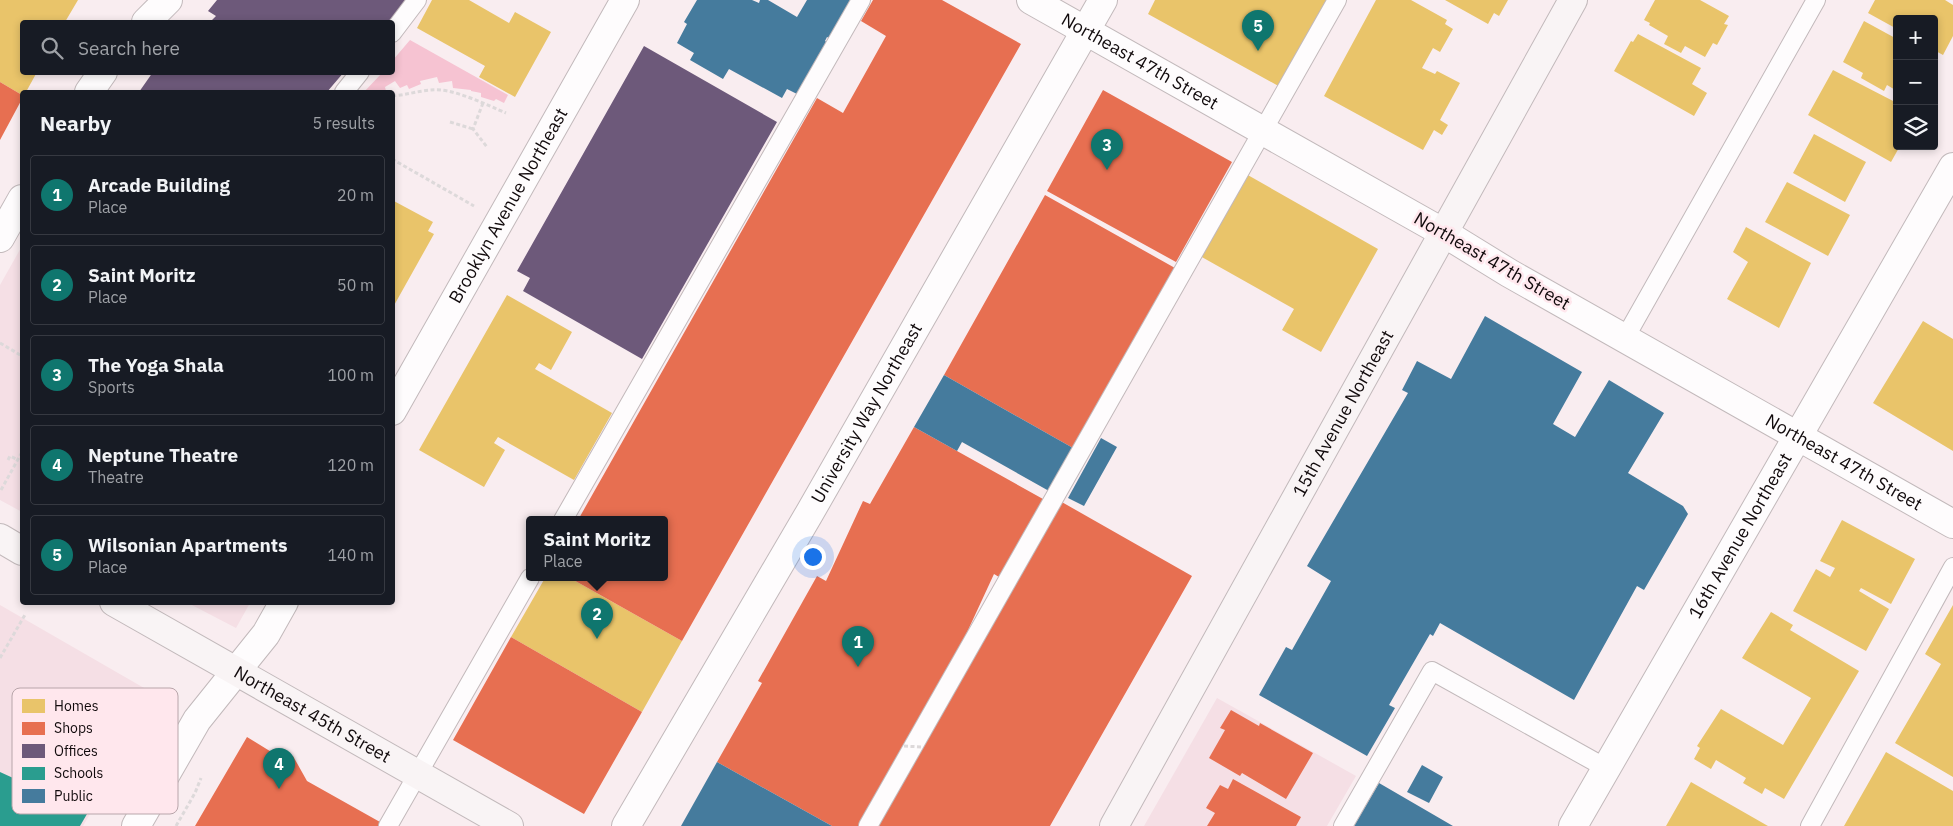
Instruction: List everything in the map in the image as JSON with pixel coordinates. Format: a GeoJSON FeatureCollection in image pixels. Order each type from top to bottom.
{"type":"FeatureCollection","features":[{"type":"Feature","properties":{"kind":"main road","name":"15th Avenue Northeast"},"geometry":{"type":"LineString","coordinates":[[1114,826],[1573,0]]}},
{"type":"Feature","properties":{"kind":"main road"},"geometry":{"type":"LineString","coordinates":[[0,538],[20,550]]}},
{"type":"Feature","properties":{"kind":"main road","name":"Northeast 45th Street"},"geometry":{"type":"LineString","coordinates":[[119,605],[509,826]]}},
{"type":"Feature","properties":{"kind":"street"},"geometry":{"type":"LineString","coordinates":[[148,20],[168,0]]}},
{"type":"Feature","properties":{"kind":"street","name":"Brooklyn Avenue Northeast"},"geometry":{"type":"LineString","coordinates":[[395,406],[625,0]]}},
{"type":"Feature","properties":{"kind":"street","name":"Northeast 47th Street"},"geometry":{"type":"LineString","coordinates":[[1031,0],[1953,524]]}},
{"type":"Feature","properties":{"kind":"street","name":"University Way Northeast"},"geometry":{"type":"LineString","coordinates":[[626,826],[814,505],[1103,0]]}},
{"type":"Feature","properties":{"kind":"street"},"geometry":{"type":"LineString","coordinates":[[90,90],[101,75]]}},
{"type":"Feature","properties":{"kind":"street","name":"16th Avenue Northeast"},"geometry":{"type":"LineString","coordinates":[[1573,826],[1953,167]]}},
{"type":"Feature","properties":{"kind":"street"},"geometry":{"type":"LineString","coordinates":[[0,238],[20,202]]}},
{"type":"Feature","properties":{"kind":"street"},"geometry":{"type":"LineString","coordinates":[[178,753],[197,720],[266,634],[282,605]]}},
{"type":"Feature","properties":{"kind":"street"},"geometry":{"type":"LineString","coordinates":[[136,826],[143,814]]}},
{"type":"Feature","properties":{"kind":"lane"},"geometry":{"type":"LineString","coordinates":[[395,29],[417,0]]}},
{"type":"Feature","properties":{"kind":"lane"},"geometry":{"type":"LineString","coordinates":[[565,516],[861,0]]}},
{"type":"Feature","properties":{"kind":"lane"},"geometry":{"type":"LineString","coordinates":[[868,826],[1337,0]]}},
{"type":"Feature","properties":{"kind":"lane"},"geometry":{"type":"LineString","coordinates":[[1625,338],[1816,0]]}},
{"type":"Feature","properties":{"kind":"lane"},"geometry":{"type":"LineString","coordinates":[[346,90],[358,75]]}},
{"type":"Feature","properties":{"kind":"lane"},"geometry":{"type":"LineString","coordinates":[[1810,826],[1953,567]]}},
{"type":"Feature","properties":{"kind":"lane"},"geometry":{"type":"LineString","coordinates":[[388,826],[528,581]]}},
{"type":"Feature","properties":{"kind":"lane"},"geometry":{"type":"LineString","coordinates":[[1343,826],[1432,671],[1606,768]]}},
{"type":"Feature","properties":{"kind":"path"},"geometry":{"type":"LineString","coordinates":[[395,96],[433,89],[474,98],[506,114]]}},
{"type":"Feature","properties":{"kind":"path"},"geometry":{"type":"LineString","coordinates":[[473,129],[483,103]]}},
{"type":"Feature","properties":{"kind":"path"},"geometry":{"type":"LineString","coordinates":[[450,122],[473,129],[487,147]]}},
{"type":"Feature","properties":{"kind":"path"},"geometry":{"type":"LineString","coordinates":[[395,161],[459,198]]}},
{"type":"Feature","properties":{"kind":"path"},"geometry":{"type":"LineString","coordinates":[[0,343],[20,355]]}},
{"type":"Feature","properties":{"kind":"path"},"geometry":{"type":"LineString","coordinates":[[8,460],[10,456],[18,460]]}},
{"type":"Feature","properties":{"kind":"path"},"geometry":{"type":"LineString","coordinates":[[1,490],[20,456]]}},
{"type":"Feature","properties":{"kind":"path"},"geometry":{"type":"LineString","coordinates":[[0,658],[26,613]]}},
{"type":"Feature","properties":{"kind":"path"},"geometry":{"type":"LineString","coordinates":[[904,746],[921,747]]}},
{"type":"Feature","properties":{"kind":"shaded area"},"geometry":{"type":"Polygon","coordinates":[[[410,40],[508,95],[504,103],[496,99],[494,101],[481,97],[481,93],[453,88],[452,81],[439,83],[437,77],[420,81],[421,84],[409,89],[407,85],[400,88],[395,81],[385,87],[386,90],[366,90],[380,75],[395,75],[395,58],[410,40]]]}},
{"type":"Feature","properties":{"kind":"shaded area"},"geometry":{"type":"Polygon","coordinates":[[[20,250],[20,511],[0,500],[0,285],[20,250]]]}},
{"type":"Feature","properties":{"kind":"shaded area"},"geometry":{"type":"Polygon","coordinates":[[[0,605],[144,688],[12,688],[12,814],[90,814],[83,826],[0,826],[0,605]]]}},
{"type":"Feature","properties":{"kind":"shaded area"},"geometry":{"type":"Polygon","coordinates":[[[192,605],[249,605],[236,628],[192,605]]]}},
{"type":"Feature","properties":{"kind":"shaded area"},"geometry":{"type":"Polygon","coordinates":[[[1217,698],[1356,776],[1327,826],[1144,826],[1217,698]]]}},
{"type":"Feature","properties":{"kind":"building: Homes"},"geometry":{"type":"Polygon","coordinates":[[[0,0],[78,0],[66,20],[20,20],[20,75],[35,75],[27,90],[20,90],[20,94],[0,82],[0,0]]]}},
{"type":"Feature","properties":{"kind":"building: Homes"},"geometry":{"type":"Polygon","coordinates":[[[432,0],[469,0],[509,23],[515,12],[551,32],[515,97],[479,77],[485,66],[417,28],[432,0]]]}},
{"type":"Feature","properties":{"kind":"building: Homes"},"geometry":{"type":"Polygon","coordinates":[[[1155,0],[1330,0],[1282,88],[1148,14],[1155,0]]]}},
{"type":"Feature","properties":{"kind":"building: Homes"},"geometry":{"type":"Polygon","coordinates":[[[1376,0],[1411,0],[1447,20],[1445,24],[1453,29],[1440,52],[1433,48],[1422,68],[1435,74],[1437,71],[1460,83],[1440,120],[1448,125],[1442,135],[1434,130],[1423,150],[1324,96],[1376,0]]]}},
{"type":"Feature","properties":{"kind":"building: Homes"},"geometry":{"type":"Polygon","coordinates":[[[1445,0],[1508,0],[1499,16],[1494,13],[1488,24],[1445,0]]]}},
{"type":"Feature","properties":{"kind":"building: Homes"},"geometry":{"type":"Polygon","coordinates":[[[1655,0],[1700,0],[1729,16],[1724,24],[1728,25],[1717,45],[1713,43],[1705,57],[1685,46],[1681,53],[1664,44],[1668,36],[1644,20],[1655,0]]]}},
{"type":"Feature","properties":{"kind":"building: Homes"},"geometry":{"type":"Polygon","coordinates":[[[1875,0],[1945,0],[1953,5],[1953,36],[1943,55],[1938,52],[1938,15],[1893,15],[1893,27],[1868,13],[1875,0]]]}},
{"type":"Feature","properties":{"kind":"building: Homes"},"geometry":{"type":"Polygon","coordinates":[[[1864,21],[1893,37],[1893,89],[1887,85],[1884,91],[1861,78],[1863,73],[1843,62],[1864,21]]]}},
{"type":"Feature","properties":{"kind":"building: Homes"},"geometry":{"type":"Polygon","coordinates":[[[1638,34],[1701,68],[1692,84],[1707,93],[1694,116],[1614,71],[1631,41],[1633,42],[1638,34]]]}},
{"type":"Feature","properties":{"kind":"building: Homes"},"geometry":{"type":"Polygon","coordinates":[[[1833,70],[1893,101],[1893,150],[1898,150],[1891,162],[1808,115],[1833,70]]]}},
{"type":"Feature","properties":{"kind":"building: Homes"},"geometry":{"type":"Polygon","coordinates":[[[1814,134],[1866,162],[1845,202],[1793,173],[1814,134]]]}},
{"type":"Feature","properties":{"kind":"building: Homes"},"geometry":{"type":"Polygon","coordinates":[[[1246,174],[1378,249],[1321,352],[1282,330],[1294,309],[1200,256],[1246,174]]]}},
{"type":"Feature","properties":{"kind":"building: Homes"},"geometry":{"type":"Polygon","coordinates":[[[1787,182],[1850,215],[1828,256],[1765,222],[1787,182]]]}},
{"type":"Feature","properties":{"kind":"building: Homes"},"geometry":{"type":"Polygon","coordinates":[[[395,202],[433,222],[428,231],[434,234],[395,304],[395,202]]]}},
{"type":"Feature","properties":{"kind":"building: Homes"},"geometry":{"type":"Polygon","coordinates":[[[1746,227],[1811,263],[1779,328],[1727,299],[1748,262],[1733,252],[1746,227]]]}},
{"type":"Feature","properties":{"kind":"building: Homes"},"geometry":{"type":"Polygon","coordinates":[[[507,295],[572,332],[551,370],[539,363],[535,369],[612,413],[574,480],[498,437],[494,443],[505,450],[484,487],[419,450],[507,295]]]}},
{"type":"Feature","properties":{"kind":"building: Homes"},"geometry":{"type":"Polygon","coordinates":[[[1923,321],[1953,339],[1953,451],[1873,403],[1923,321]]]}},
{"type":"Feature","properties":{"kind":"building: Homes"},"geometry":{"type":"Polygon","coordinates":[[[1842,520],[1915,559],[1891,604],[1861,588],[1859,591],[1889,609],[1866,651],[1793,611],[1816,569],[1830,577],[1835,568],[1820,561],[1842,520]]]}},
{"type":"Feature","properties":{"kind":"building: Homes"},"geometry":{"type":"Polygon","coordinates":[[[543,581],[575,581],[682,641],[642,712],[511,637],[543,581]]]}},
{"type":"Feature","properties":{"kind":"building: Homes"},"geometry":{"type":"Polygon","coordinates":[[[1953,605],[1953,777],[1895,743],[1941,664],[1925,654],[1953,605]]]}},
{"type":"Feature","properties":{"kind":"building: Homes"},"geometry":{"type":"Polygon","coordinates":[[[1771,612],[1793,625],[1790,630],[1859,671],[1784,799],[1765,788],[1762,794],[1743,783],[1746,778],[1716,760],[1711,769],[1694,759],[1700,748],[1697,746],[1721,709],[1783,745],[1811,698],[1742,658],[1771,612]]]}},
{"type":"Feature","properties":{"kind":"building: Homes"},"geometry":{"type":"Polygon","coordinates":[[[1886,752],[1953,791],[1953,826],[1844,826],[1886,752]]]}},
{"type":"Feature","properties":{"kind":"building: Homes"},"geometry":{"type":"Polygon","coordinates":[[[1691,782],[1768,826],[1666,826],[1691,782]]]}},
{"type":"Feature","properties":{"kind":"building: Shops"},"geometry":{"type":"Polygon","coordinates":[[[873,0],[942,0],[1021,44],[682,641],[575,581],[668,581],[668,516],[580,516],[817,98],[843,113],[886,36],[861,21],[873,0]]]}},
{"type":"Feature","properties":{"kind":"building: Shops"},"geometry":{"type":"Polygon","coordinates":[[[0,82],[20,94],[20,103],[0,140],[0,82]]]}},
{"type":"Feature","properties":{"kind":"building: Shops"},"geometry":{"type":"Polygon","coordinates":[[[1103,90],[1232,162],[1176,262],[1047,191],[1103,90]]]}},
{"type":"Feature","properties":{"kind":"building: Shops"},"geometry":{"type":"Polygon","coordinates":[[[1045,195],[1175,268],[1073,448],[944,375],[1045,195]]]}},
{"type":"Feature","properties":{"kind":"building: Shops"},"geometry":{"type":"Polygon","coordinates":[[[914,427],[1043,499],[999,577],[994,574],[957,654],[859,826],[832,826],[717,762],[762,683],[758,681],[817,576],[826,581],[863,501],[870,504],[914,427]]]}},
{"type":"Feature","properties":{"kind":"building: Shops"},"geometry":{"type":"Polygon","coordinates":[[[1060,501],[1192,576],[1050,826],[876,826],[1060,501]]]}},
{"type":"Feature","properties":{"kind":"building: Shops"},"geometry":{"type":"Polygon","coordinates":[[[511,637],[642,712],[584,814],[453,740],[511,637]]]}},
{"type":"Feature","properties":{"kind":"building: Shops"},"geometry":{"type":"Polygon","coordinates":[[[1231,710],[1259,726],[1260,723],[1313,753],[1286,799],[1242,773],[1240,776],[1209,758],[1225,730],[1220,728],[1231,710]]]}},
{"type":"Feature","properties":{"kind":"building: Shops"},"geometry":{"type":"Polygon","coordinates":[[[247,737],[273,753],[271,757],[293,756],[307,781],[380,822],[378,826],[195,826],[247,737]]]}},
{"type":"Feature","properties":{"kind":"building: Shops"},"geometry":{"type":"Polygon","coordinates":[[[1233,779],[1301,817],[1296,826],[1207,826],[1215,813],[1206,808],[1220,785],[1228,789],[1233,779]]]}},
{"type":"Feature","properties":{"kind":"building: Offices"},"geometry":{"type":"Polygon","coordinates":[[[217,0],[409,0],[394,20],[212,20],[216,16],[208,11],[217,0]]]}},
{"type":"Feature","properties":{"kind":"building: Offices"},"geometry":{"type":"Polygon","coordinates":[[[644,46],[777,122],[642,359],[523,291],[530,278],[517,271],[644,46]]]}},
{"type":"Feature","properties":{"kind":"building: Offices"},"geometry":{"type":"Polygon","coordinates":[[[151,75],[341,75],[329,90],[140,90],[151,75]]]}},
{"type":"Feature","properties":{"kind":"building: Schools"},"geometry":{"type":"Polygon","coordinates":[[[0,772],[12,778],[12,814],[87,814],[80,826],[0,826],[0,772]]]}},
{"type":"Feature","properties":{"kind":"building: Public"},"geometry":{"type":"Polygon","coordinates":[[[697,0],[752,0],[759,3],[760,0],[768,0],[797,17],[807,0],[854,0],[831,39],[827,37],[825,41],[828,43],[799,95],[787,89],[782,98],[729,69],[723,79],[690,60],[694,53],[677,43],[687,24],[684,22],[697,0]]]}},
{"type":"Feature","properties":{"kind":"building: Public"},"geometry":{"type":"Polygon","coordinates":[[[1485,316],[1582,372],[1553,424],[1575,437],[1609,380],[1664,413],[1628,473],[1683,506],[1688,514],[1644,590],[1637,586],[1574,700],[1440,623],[1433,636],[1430,634],[1389,705],[1395,708],[1367,756],[1259,695],[1286,647],[1292,650],[1331,581],[1307,566],[1408,393],[1402,390],[1417,361],[1451,379],[1485,316]]]}},
{"type":"Feature","properties":{"kind":"building: Public"},"geometry":{"type":"Polygon","coordinates":[[[944,375],[1073,448],[1049,491],[962,442],[957,451],[914,427],[944,375]]]}},
{"type":"Feature","properties":{"kind":"building: Public"},"geometry":{"type":"Polygon","coordinates":[[[1101,438],[1117,447],[1084,506],[1068,498],[1101,438]]]}},
{"type":"Feature","properties":{"kind":"building: Public"},"geometry":{"type":"Polygon","coordinates":[[[717,762],[832,826],[681,826],[717,762]]]}},
{"type":"Feature","properties":{"kind":"building: Public"},"geometry":{"type":"Polygon","coordinates":[[[1422,765],[1443,777],[1429,803],[1407,792],[1422,765]]]}},
{"type":"Feature","properties":{"kind":"building: Public"},"geometry":{"type":"Polygon","coordinates":[[[1379,783],[1453,826],[1354,826],[1379,783]]]}},
{"type":"Feature","properties":{"kind":"place","name":"Wilsonian Apartments"},"geometry":{"type":"Point","coordinates":[1258,51]}},
{"type":"Feature","properties":{"kind":"place","name":"The Yoga Shala"},"geometry":{"type":"Point","coordinates":[1107,170]}},
{"type":"Feature","properties":{"kind":"place","name":"Saint Moritz"},"geometry":{"type":"Point","coordinates":[597,639]}},
{"type":"Feature","properties":{"kind":"place","name":"Arcade Building"},"geometry":{"type":"Point","coordinates":[858,667]}},
{"type":"Feature","properties":{"kind":"place","name":"Neptune Theatre"},"geometry":{"type":"Point","coordinates":[279,789]}}]}
